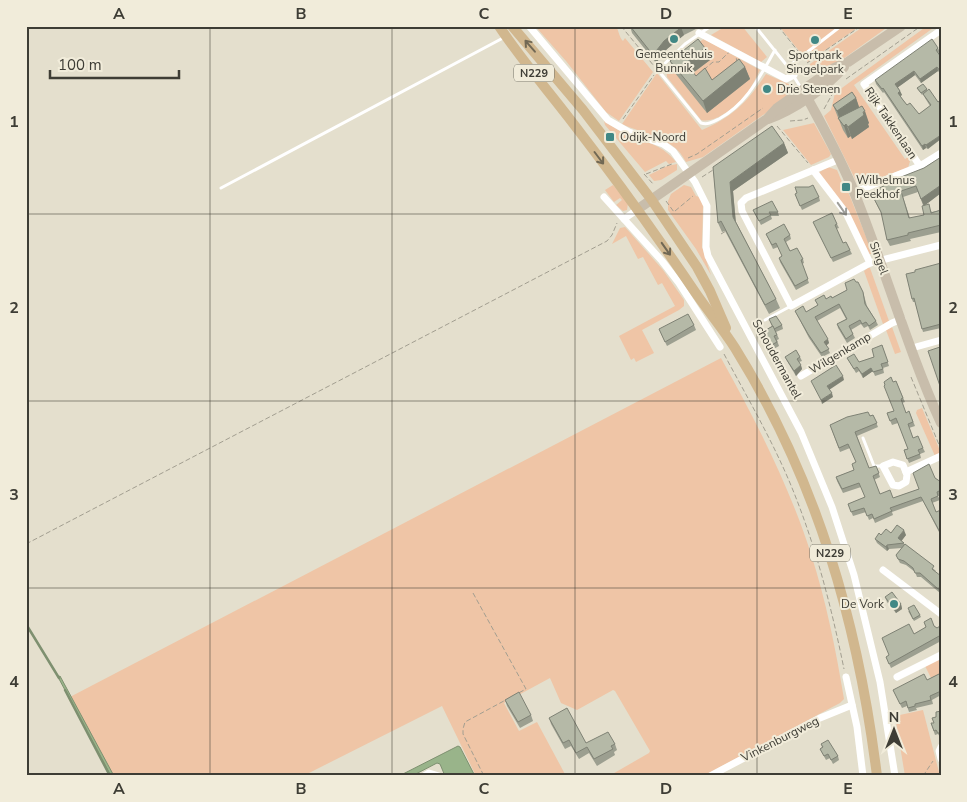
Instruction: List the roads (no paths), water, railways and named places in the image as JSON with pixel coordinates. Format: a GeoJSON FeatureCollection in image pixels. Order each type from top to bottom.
{"type":"FeatureCollection","features":[{"type":"Feature","properties":{"kind":"main road","name":"N229"},"geometry":{"type":"LineString","coordinates":[[499,26],[638,210],[734,347],[776,419],[792,452],[818,516],[847,610],[859,664],[877,776]]}},
{"type":"Feature","properties":{"kind":"main road","name":"N229"},"geometry":{"type":"LineString","coordinates":[[512,26],[583,110],[652,200],[697,267],[710,291],[734,347]]}},
{"type":"Feature","properties":{"kind":"street","name":"Schoudermantel"},"geometry":{"type":"LineString","coordinates":[[529,26],[602,113],[618,126],[663,144],[673,151],[692,178],[707,206],[706,246],[708,256],[801,432],[832,507],[854,575],[880,682],[895,776]]}},
{"type":"Feature","properties":{"kind":"street"},"geometry":{"type":"LineString","coordinates":[[622,217],[638,210],[692,178],[768,119],[781,114],[834,68],[848,62],[901,26]]}},
{"type":"Feature","properties":{"kind":"street"},"geometry":{"type":"LineString","coordinates":[[700,33],[786,79],[794,75]]}},
{"type":"Feature","properties":{"kind":"street","name":"Rijk Takkenlaan"},"geometry":{"type":"LineString","coordinates":[[920,166],[864,84],[940,33]]}},
{"type":"Feature","properties":{"kind":"street","name":"Singel"},"geometry":{"type":"LineString","coordinates":[[805,94],[840,159],[854,192],[875,262]]}},
{"type":"Feature","properties":{"kind":"street"},"geometry":{"type":"LineString","coordinates":[[854,192],[920,166],[941,153]]}},
{"type":"Feature","properties":{"kind":"street"},"geometry":{"type":"LineString","coordinates":[[840,159],[746,198],[741,203],[742,211],[791,306],[875,262],[941,245]]}},
{"type":"Feature","properties":{"kind":"street","name":"Singel"},"geometry":{"type":"LineString","coordinates":[[813,170],[846,213],[875,262],[902,319],[926,390],[941,423]]}},
{"type":"Feature","properties":{"kind":"street"},"geometry":{"type":"LineString","coordinates":[[604,198],[655,253],[679,284],[720,347]]}},
{"type":"Feature","properties":{"kind":"street","name":"Wilgenkamp"},"geometry":{"type":"LineString","coordinates":[[801,376],[902,319]]}},
{"type":"Feature","properties":{"kind":"street"},"geometry":{"type":"LineString","coordinates":[[912,348],[941,340]]}},
{"type":"Feature","properties":{"kind":"street"},"geometry":{"type":"LineString","coordinates":[[906,472],[941,456]]}},
{"type":"Feature","properties":{"kind":"street"},"geometry":{"type":"LineString","coordinates":[[896,462],[903,465],[906,472],[906,482],[896,486],[890,480],[884,466],[896,462]]}},
{"type":"Feature","properties":{"kind":"street"},"geometry":{"type":"LineString","coordinates":[[883,570],[941,614]]}},
{"type":"Feature","properties":{"kind":"street"},"geometry":{"type":"LineString","coordinates":[[896,677],[941,655]]}},
{"type":"Feature","properties":{"kind":"street"},"geometry":{"type":"LineString","coordinates":[[846,677],[857,727],[863,776]]}},
{"type":"Feature","properties":{"kind":"street","name":"Vinkenburgweg"},"geometry":{"type":"LineString","coordinates":[[710,776],[820,718],[852,705]]}},
{"type":"Feature","properties":{"kind":"street"},"geometry":{"type":"LineString","coordinates":[[424,776],[429,773],[439,776]]}},
{"type":"Feature","properties":{"kind":"lane"},"geometry":{"type":"LineString","coordinates":[[711,26],[674,54],[658,70],[698,121],[704,124],[721,118],[737,107],[754,86],[775,50]]}},
{"type":"Feature","properties":{"kind":"lane"},"geometry":{"type":"LineString","coordinates":[[756,26],[794,75],[805,94]]}},
{"type":"Feature","properties":{"kind":"lane"},"geometry":{"type":"LineString","coordinates":[[788,67],[841,26]]}},
{"type":"Feature","properties":{"kind":"lane"},"geometry":{"type":"LineString","coordinates":[[221,188],[506,36]]}},
{"type":"Feature","properties":{"kind":"lane"},"geometry":{"type":"LineString","coordinates":[[766,320],[791,306]]}},
{"type":"Feature","properties":{"kind":"lane"},"geometry":{"type":"LineString","coordinates":[[863,438],[874,466],[884,466]]}},
{"type":"Feature","properties":{"kind":"waterway"},"geometry":{"type":"LineString","coordinates":[[26,624],[59,678]]}},
{"type":"Feature","properties":{"kind":"waterway"},"geometry":{"type":"LineString","coordinates":[[65,690],[110,776]]}},
{"type":"Feature","properties":{"kind":"place","name":"Gemeentehuis Bunnik"},"geometry":{"type":"Point","coordinates":[674,39]}},
{"type":"Feature","properties":{"kind":"place","name":"Sportpark Singelpark"},"geometry":{"type":"Point","coordinates":[815,40]}},
{"type":"Feature","properties":{"kind":"place","name":"Drie Stenen"},"geometry":{"type":"Point","coordinates":[767,89]}},
{"type":"Feature","properties":{"kind":"place","name":"Odijk-Noord"},"geometry":{"type":"Point","coordinates":[610,137]}},
{"type":"Feature","properties":{"kind":"place","name":"Wilhelmus Peekhof"},"geometry":{"type":"Point","coordinates":[846,187]}},
{"type":"Feature","properties":{"kind":"place","name":"De Vork"},"geometry":{"type":"Point","coordinates":[894,604]}}]}
